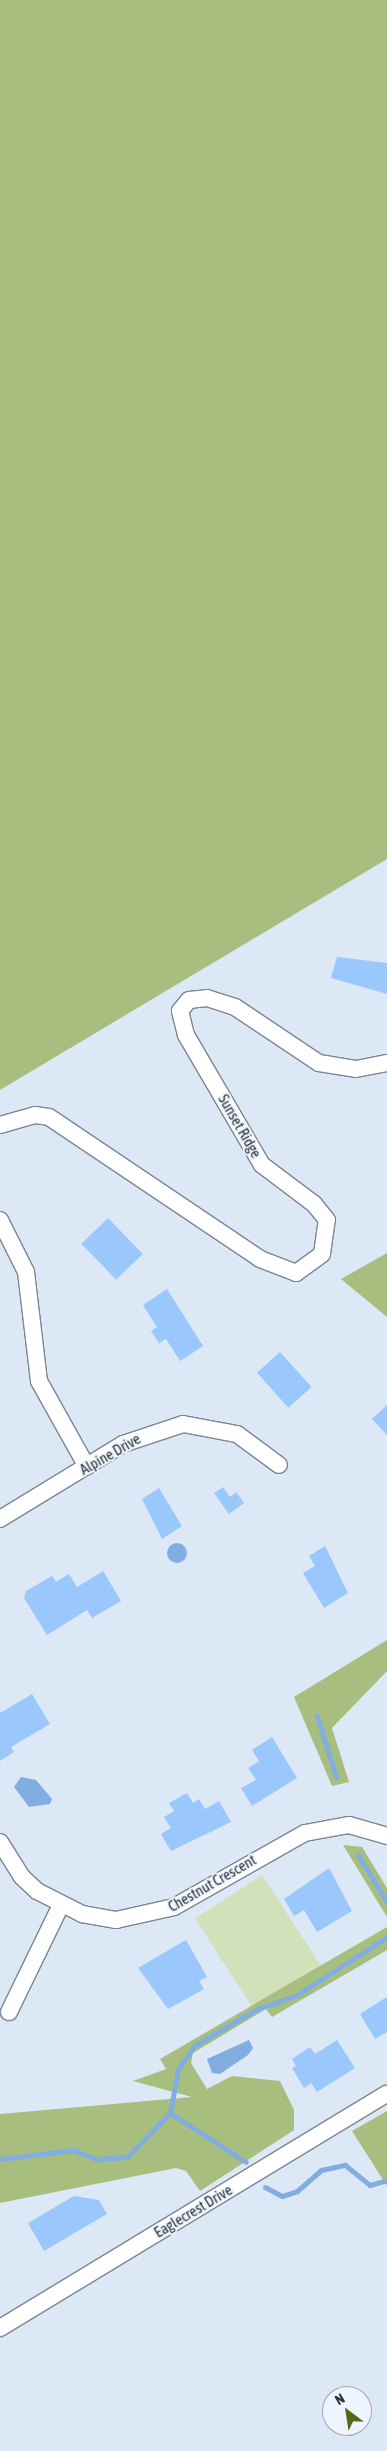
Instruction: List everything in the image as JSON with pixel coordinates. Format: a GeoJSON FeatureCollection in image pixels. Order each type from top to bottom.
{"type":"FeatureCollection","features":[{"type":"Feature","properties":{"kind":"street","name":"Sunset Ridge"},"geometry":{"type":"LineString","coordinates":[[0,1125],[34,1115],[49,1117],[260,1259],[296,1273],[322,1254],[327,1220],[314,1204],[262,1165],[186,1035],[180,1011],[189,1000],[207,998],[235,1007],[320,1063],[356,1069],[387,1063]]}},
{"type":"Feature","properties":{"kind":"street"},"geometry":{"type":"LineString","coordinates":[[0,1220],[26,1272],[40,1382],[87,1467]]}},
{"type":"Feature","properties":{"kind":"street","name":"Alpine Drive"},"geometry":{"type":"LineString","coordinates":[[0,1518],[144,1434],[183,1424],[237,1434],[279,1465]]}},
{"type":"Feature","properties":{"kind":"street","name":"Chestnut Crescent"},"geometry":{"type":"LineString","coordinates":[[0,1842],[22,1877],[61,1905],[102,1919],[136,1919],[174,1907],[305,1833],[348,1825],[387,1836]]}},
{"type":"Feature","properties":{"kind":"street"},"geometry":{"type":"LineString","coordinates":[[9,2012],[61,1905]]}},
{"type":"Feature","properties":{"kind":"street","name":"Eaglecrest Drive"},"geometry":{"type":"LineString","coordinates":[[0,2328],[387,2094]]}},
{"type":"Feature","properties":{"kind":"green space"},"geometry":{"type":"Polygon","coordinates":[[[0,0],[387,0],[387,859],[0,1090],[0,0]]]}},
{"type":"Feature","properties":{"kind":"green space"},"geometry":{"type":"Polygon","coordinates":[[[387,1253],[387,1317],[341,1279],[387,1253]]]}},
{"type":"Feature","properties":{"kind":"green space"},"geometry":{"type":"Polygon","coordinates":[[[387,1640],[387,1671],[332,1728],[349,1782],[332,1786],[294,1697],[387,1640]]]}},
{"type":"Feature","properties":{"kind":"green space"},"geometry":{"type":"Polygon","coordinates":[[[343,1845],[362,1847],[387,1888],[387,1917],[343,1845]]]}},
{"type":"Feature","properties":{"kind":"green space"},"geometry":{"type":"Polygon","coordinates":[[[262,1875],[321,1966],[254,2009],[195,1919],[262,1875]]]}},
{"type":"Feature","properties":{"kind":"green space"},"geometry":{"type":"Polygon","coordinates":[[[387,1927],[387,1950],[272,2017],[266,2009],[193,2053],[191,2063],[207,2089],[232,2076],[280,2081],[294,2110],[294,2130],[200,2191],[186,2171],[176,2168],[0,2203],[0,2114],[192,2097],[133,2081],[166,2069],[160,2059],[387,1927]]]}},
{"type":"Feature","properties":{"kind":"green space"},"geometry":{"type":"Polygon","coordinates":[[[387,2111],[387,2186],[352,2131],[387,2111]]]}},
{"type":"Feature","properties":{"kind":"water"},"geometry":{"type":"Polygon","coordinates":[[[177,1543],[184,1546],[187,1553],[184,1560],[177,1563],[170,1560],[167,1553],[170,1546],[177,1543]]]}},
{"type":"Feature","properties":{"kind":"water"},"geometry":{"type":"Polygon","coordinates":[[[21,1777],[36,1780],[52,1799],[50,1804],[29,1807],[14,1787],[21,1777]]]}},
{"type":"Feature","properties":{"kind":"water"},"geometry":{"type":"Polygon","coordinates":[[[249,2040],[253,2048],[248,2055],[220,2074],[212,2073],[207,2059],[249,2040]]]}},
{"type":"Feature","properties":{"kind":"building"},"geometry":{"type":"Polygon","coordinates":[[[337,957],[387,963],[387,994],[331,978],[337,957]]]}},
{"type":"Feature","properties":{"kind":"building"},"geometry":{"type":"Polygon","coordinates":[[[108,1218],[143,1254],[116,1280],[81,1244],[108,1218]]]}},
{"type":"Feature","properties":{"kind":"building"},"geometry":{"type":"Polygon","coordinates":[[[167,1289],[203,1346],[180,1361],[166,1339],[159,1343],[151,1331],[157,1327],[143,1305],[167,1289]]]}},
{"type":"Feature","properties":{"kind":"building"},"geometry":{"type":"Polygon","coordinates":[[[280,1352],[311,1387],[288,1408],[257,1373],[280,1352]]]}},
{"type":"Feature","properties":{"kind":"building"},"geometry":{"type":"Polygon","coordinates":[[[387,1405],[387,1435],[372,1419],[387,1405]]]}},
{"type":"Feature","properties":{"kind":"building"},"geometry":{"type":"Polygon","coordinates":[[[223,1487],[230,1497],[236,1492],[244,1503],[229,1514],[214,1493],[223,1487]]]}},
{"type":"Feature","properties":{"kind":"building"},"geometry":{"type":"Polygon","coordinates":[[[159,1488],[182,1526],[162,1539],[142,1499],[159,1488]]]}},
{"type":"Feature","properties":{"kind":"building"},"geometry":{"type":"Polygon","coordinates":[[[325,1546],[348,1593],[324,1608],[303,1573],[315,1566],[309,1556],[325,1546]]]}},
{"type":"Feature","properties":{"kind":"building"},"geometry":{"type":"Polygon","coordinates":[[[103,1571],[121,1601],[92,1618],[87,1610],[47,1635],[24,1598],[26,1591],[52,1576],[56,1582],[69,1574],[77,1587],[103,1571]]]}},
{"type":"Feature","properties":{"kind":"building"},"geometry":{"type":"Polygon","coordinates":[[[32,1694],[50,1724],[11,1747],[14,1752],[0,1761],[0,1713],[32,1694]]]}},
{"type":"Feature","properties":{"kind":"building"},"geometry":{"type":"Polygon","coordinates":[[[272,1737],[297,1778],[252,1806],[241,1788],[256,1780],[248,1768],[259,1761],[252,1750],[272,1737]]]}},
{"type":"Feature","properties":{"kind":"building"},"geometry":{"type":"Polygon","coordinates":[[[187,1793],[193,1803],[199,1799],[205,1809],[219,1801],[231,1822],[171,1851],[161,1834],[171,1828],[164,1817],[174,1811],[169,1803],[187,1793]]]}},
{"type":"Feature","properties":{"kind":"building"},"geometry":{"type":"Polygon","coordinates":[[[329,1868],[352,1911],[317,1932],[304,1910],[294,1916],[284,1899],[329,1868]]]}},
{"type":"Feature","properties":{"kind":"building"},"geometry":{"type":"Polygon","coordinates":[[[186,1940],[207,1977],[199,1981],[204,1989],[168,2009],[138,1968],[186,1940]]]}},
{"type":"Feature","properties":{"kind":"building"},"geometry":{"type":"Polygon","coordinates":[[[387,1997],[387,2032],[375,2039],[360,2014],[387,1997]]]}},
{"type":"Feature","properties":{"kind":"building"},"geometry":{"type":"Polygon","coordinates":[[[337,2040],[355,2068],[317,2092],[311,2083],[304,2088],[292,2068],[296,2066],[292,2059],[310,2047],[315,2054],[337,2040]]]}},
{"type":"Feature","properties":{"kind":"building"},"geometry":{"type":"Polygon","coordinates":[[[74,2196],[99,2200],[107,2214],[44,2251],[28,2223],[74,2196]]]}},
{"type":"Feature","properties":{"kind":"waterway"},"geometry":{"type":"LineString","coordinates":[[317,1716],[336,1777]]}},
{"type":"Feature","properties":{"kind":"waterway"},"geometry":{"type":"LineString","coordinates":[[358,1855],[387,1902]]}},
{"type":"Feature","properties":{"kind":"waterway"},"geometry":{"type":"LineString","coordinates":[[170,2113],[178,2069],[195,2045],[257,2009],[297,1995],[387,1937]]}},
{"type":"Feature","properties":{"kind":"waterway"},"geometry":{"type":"LineString","coordinates":[[0,2159],[73,2150],[97,2159],[127,2157],[170,2113],[246,2162]]}},
{"type":"Feature","properties":{"kind":"waterway"},"geometry":{"type":"LineString","coordinates":[[265,2187],[282,2196],[297,2191],[321,2170],[345,2165],[370,2185],[387,2180]]}}]}
